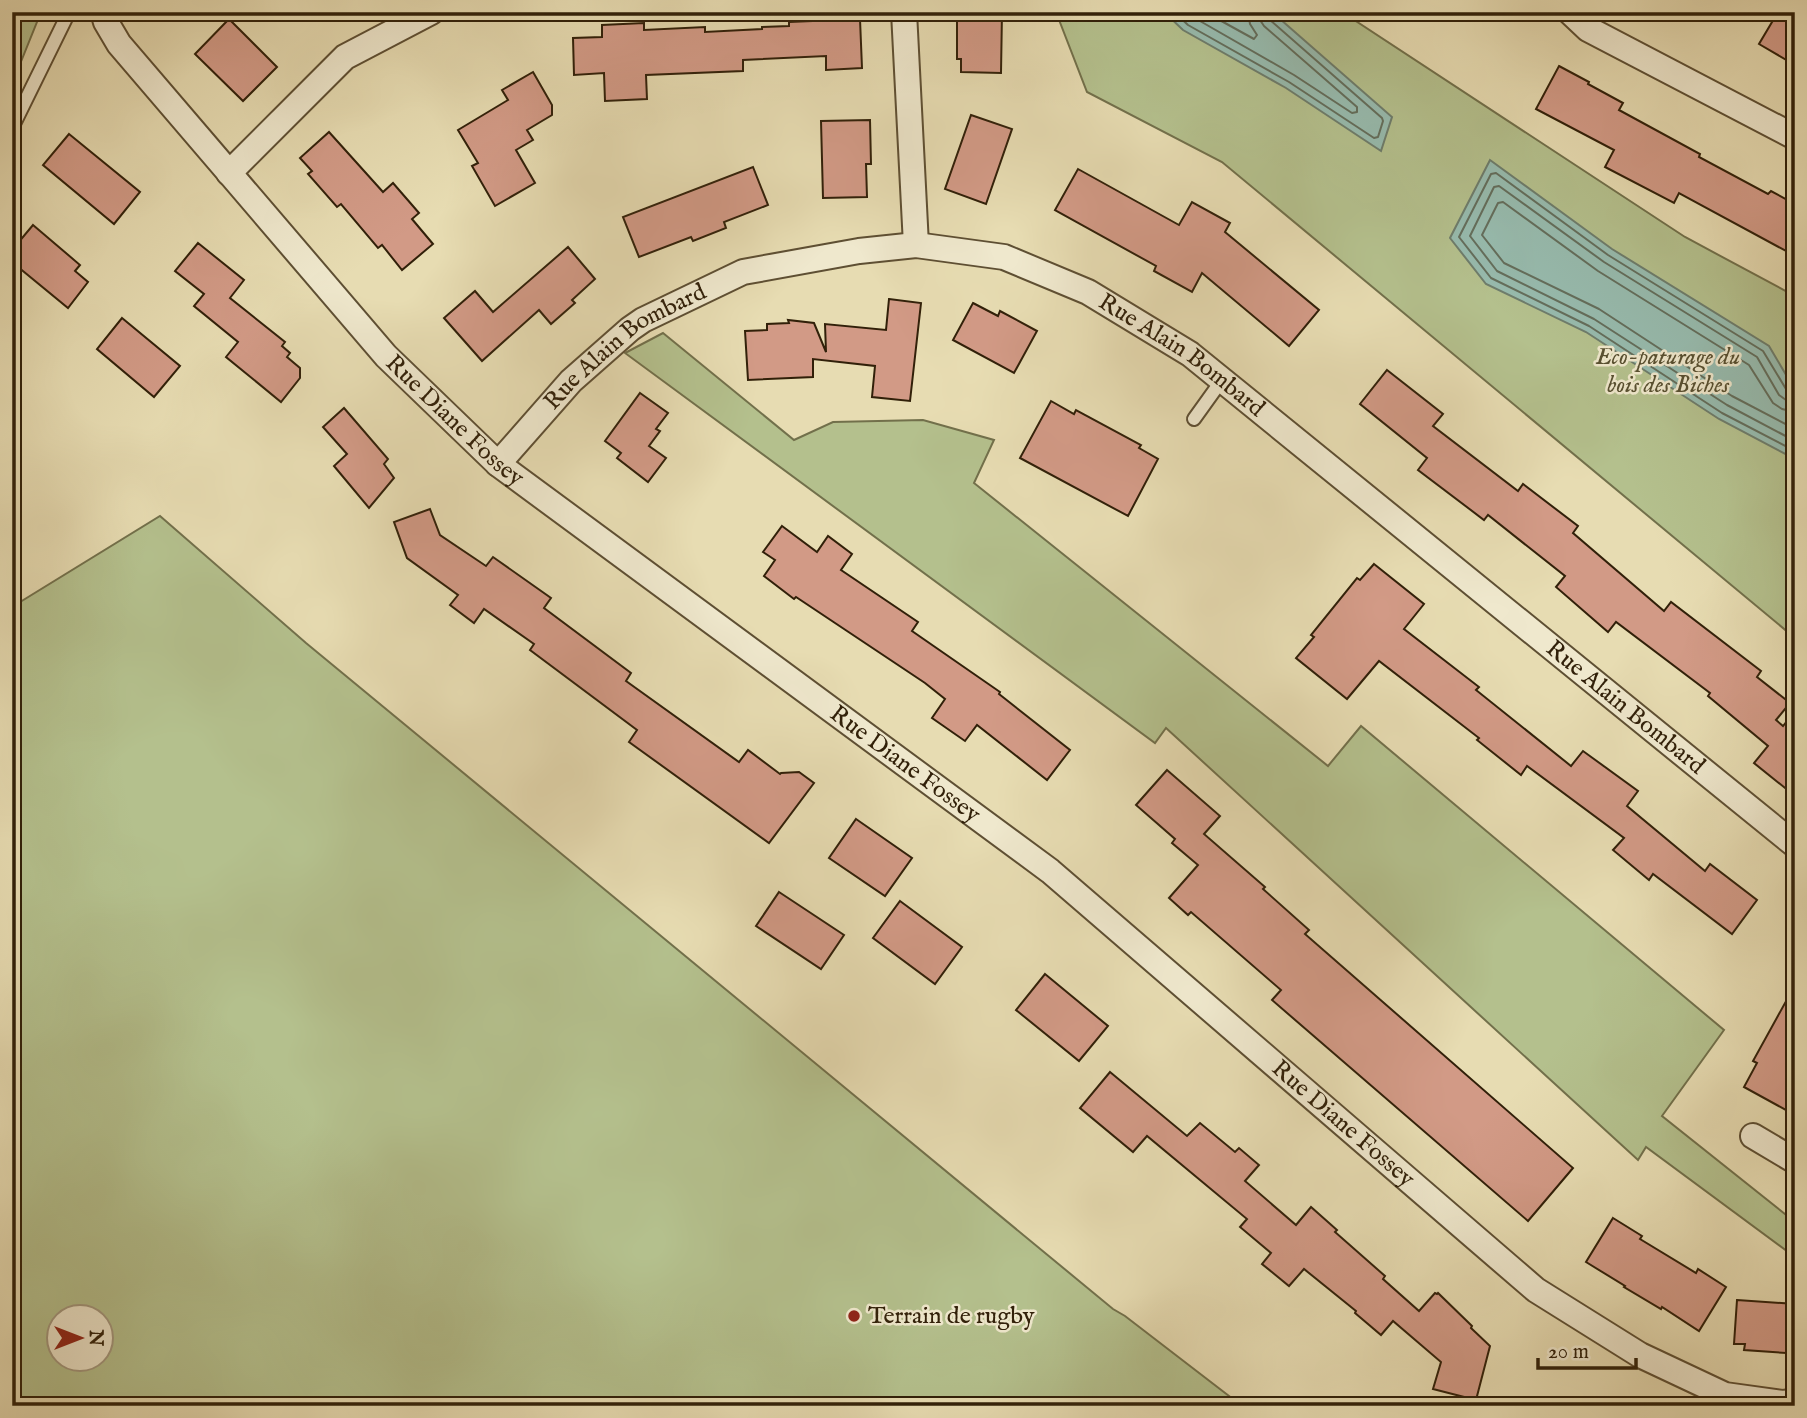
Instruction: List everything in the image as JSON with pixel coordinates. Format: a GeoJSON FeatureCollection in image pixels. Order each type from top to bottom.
{"type":"FeatureCollection","features":[{"type":"Feature","properties":{"kind":"street","name":"Rue Diane Fossey"},"geometry":{"type":"LineString","coordinates":[[103,12],[119,44],[386,356],[498,464],[1050,871],[1536,1290],[1640,1355],[1725,1395],[1783,1403],[1795,1401]]}},
{"type":"Feature","properties":{"kind":"street"},"geometry":{"type":"LineString","coordinates":[[229,173],[345,57],[431,12]]}},
{"type":"Feature","properties":{"kind":"street"},"geometry":{"type":"LineString","coordinates":[[904,12],[916,245]]}},
{"type":"Feature","properties":{"kind":"street"},"geometry":{"type":"LineString","coordinates":[[1570,12],[1587,29],[1795,137]]}},
{"type":"Feature","properties":{"kind":"street","name":"Rue Alain Bombard"},"geometry":{"type":"LineString","coordinates":[[498,464],[571,380],[630,329],[643,320],[743,272],[859,251],[916,245],[1004,257],[1088,292],[1190,354],[1795,845]]}},
{"type":"Feature","properties":{"kind":"street"},"geometry":{"type":"LineString","coordinates":[[1753,1136],[1795,1161]]}},
{"type":"Feature","properties":{"kind":"lane"},"geometry":{"type":"LineString","coordinates":[[12,128],[69,12]]}},
{"type":"Feature","properties":{"kind":"lane"},"geometry":{"type":"LineString","coordinates":[[1194,419],[1222,380]]}},
{"type":"Feature","properties":{"kind":"green space"},"geometry":{"type":"Polygon","coordinates":[[[12,12],[41,12],[12,84],[12,12]]]}},
{"type":"Feature","properties":{"kind":"green space","name":"Eco-paturage du bois des Biches"},"geometry":{"type":"Polygon","coordinates":[[[1056,12],[1342,12],[1685,237],[1795,296],[1795,638],[1222,162],[1087,92],[1056,12]]]}},
{"type":"Feature","properties":{"kind":"green space"},"geometry":{"type":"Polygon","coordinates":[[[663,333],[794,440],[833,422],[923,420],[994,440],[974,483],[1328,766],[1361,726],[1724,1030],[1662,1116],[1795,1222],[1795,1257],[1646,1147],[1638,1160],[1166,728],[1155,743],[625,353],[663,333]]]}},
{"type":"Feature","properties":{"kind":"green space"},"geometry":{"type":"Polygon","coordinates":[[[160,516],[306,643],[1113,1309],[1242,1406],[12,1406],[12,607],[160,516]]]}},
{"type":"Feature","properties":{"kind":"water"},"geometry":{"type":"Polygon","coordinates":[[[1164,12],[1272,12],[1392,117],[1381,151],[1286,88],[1183,30],[1164,12]]]}},
{"type":"Feature","properties":{"kind":"water"},"geometry":{"type":"Polygon","coordinates":[[[1490,160],[1612,249],[1769,346],[1795,390],[1795,459],[1719,419],[1586,332],[1486,284],[1450,238],[1490,160]]]}},
{"type":"Feature","properties":{"kind":"building"},"geometry":{"type":"Polygon","coordinates":[[[962,12],[1002,12],[1001,73],[961,72],[961,59],[957,59],[957,21],[962,21],[962,12]]]}},
{"type":"Feature","properties":{"kind":"building"},"geometry":{"type":"Polygon","coordinates":[[[1778,12],[1795,12],[1795,65],[1759,44],[1778,12]]]}},
{"type":"Feature","properties":{"kind":"building"},"geometry":{"type":"Polygon","coordinates":[[[229,19],[277,67],[243,101],[195,54],[229,19]]]}},
{"type":"Feature","properties":{"kind":"building"},"geometry":{"type":"Polygon","coordinates":[[[860,19],[862,68],[826,70],[826,56],[743,60],[743,71],[646,75],[647,99],[605,101],[604,73],[574,75],[573,38],[602,37],[602,25],[644,23],[644,30],[705,27],[705,32],[789,26],[789,22],[860,19]]]}},
{"type":"Feature","properties":{"kind":"building"},"geometry":{"type":"Polygon","coordinates":[[[1559,66],[1623,103],[1619,110],[1700,154],[1699,157],[1768,194],[1771,191],[1795,204],[1795,235],[1786,251],[1679,193],[1674,203],[1605,167],[1614,150],[1536,109],[1559,66]]]}},
{"type":"Feature","properties":{"kind":"building"},"geometry":{"type":"Polygon","coordinates":[[[533,72],[552,105],[552,115],[527,130],[533,140],[516,150],[535,183],[495,206],[472,166],[478,163],[458,130],[508,100],[502,90],[533,72]]]}},
{"type":"Feature","properties":{"kind":"building"},"geometry":{"type":"Polygon","coordinates":[[[971,115],[1012,129],[986,204],[945,189],[971,115]]]}},
{"type":"Feature","properties":{"kind":"building"},"geometry":{"type":"Polygon","coordinates":[[[870,120],[871,164],[866,164],[867,197],[823,198],[821,121],[870,120]]]}},
{"type":"Feature","properties":{"kind":"building"},"geometry":{"type":"Polygon","coordinates":[[[329,132],[383,192],[393,183],[419,213],[412,219],[433,244],[402,270],[382,245],[378,248],[341,204],[337,207],[308,174],[312,171],[300,158],[329,132]]]}},
{"type":"Feature","properties":{"kind":"building"},"geometry":{"type":"Polygon","coordinates":[[[69,134],[140,192],[114,224],[43,165],[69,134]]]}},
{"type":"Feature","properties":{"kind":"building"},"geometry":{"type":"Polygon","coordinates":[[[753,167],[768,205],[724,222],[726,228],[693,241],[691,237],[639,257],[623,217],[753,167]]]}},
{"type":"Feature","properties":{"kind":"building"},"geometry":{"type":"Polygon","coordinates":[[[1078,169],[1179,225],[1192,202],[1230,223],[1225,232],[1319,310],[1289,346],[1202,273],[1192,292],[1154,271],[1156,266],[1055,210],[1078,169]]]}},
{"type":"Feature","properties":{"kind":"building"},"geometry":{"type":"Polygon","coordinates":[[[33,225],[80,265],[75,271],[88,282],[68,308],[12,262],[12,250],[33,225]]]}},
{"type":"Feature","properties":{"kind":"building"},"geometry":{"type":"Polygon","coordinates":[[[198,243],[244,280],[230,298],[285,342],[282,346],[290,353],[287,357],[300,368],[300,378],[281,402],[226,357],[238,342],[194,306],[204,294],[175,271],[198,243]]]}},
{"type":"Feature","properties":{"kind":"building"},"geometry":{"type":"Polygon","coordinates":[[[568,247],[595,279],[572,300],[575,303],[551,324],[539,310],[482,361],[444,318],[475,291],[493,312],[568,247]]]}},
{"type":"Feature","properties":{"kind":"building"},"geometry":{"type":"Polygon","coordinates":[[[889,299],[921,303],[910,401],[872,397],[875,366],[813,359],[813,377],[748,380],[745,331],[767,330],[767,324],[789,323],[788,320],[814,323],[826,352],[825,324],[886,330],[889,299]]]}},
{"type":"Feature","properties":{"kind":"building"},"geometry":{"type":"Polygon","coordinates":[[[973,303],[998,316],[1000,311],[1037,331],[1014,373],[953,340],[973,303]]]}},
{"type":"Feature","properties":{"kind":"building"},"geometry":{"type":"Polygon","coordinates":[[[122,318],[180,366],[154,397],[97,349],[122,318]]]}},
{"type":"Feature","properties":{"kind":"building"},"geometry":{"type":"Polygon","coordinates":[[[1387,370],[1443,414],[1433,426],[1518,491],[1523,484],[1578,526],[1573,533],[1664,611],[1671,602],[1761,671],[1757,677],[1790,703],[1776,720],[1783,726],[1795,711],[1795,796],[1754,763],[1768,746],[1708,696],[1710,693],[1616,622],[1608,632],[1556,587],[1565,576],[1488,515],[1484,520],[1418,470],[1427,458],[1360,404],[1387,370]]]}},
{"type":"Feature","properties":{"kind":"building"},"geometry":{"type":"Polygon","coordinates":[[[640,393],[668,413],[656,429],[660,431],[649,446],[666,458],[648,482],[617,458],[621,453],[605,441],[640,393]]]}},
{"type":"Feature","properties":{"kind":"building"},"geometry":{"type":"Polygon","coordinates":[[[1051,401],[1074,414],[1076,410],[1141,445],[1139,448],[1158,459],[1128,516],[1020,458],[1051,401]]]}},
{"type":"Feature","properties":{"kind":"building"},"geometry":{"type":"Polygon","coordinates":[[[344,408],[388,459],[384,464],[394,478],[369,508],[334,466],[347,454],[323,427],[344,408]]]}},
{"type":"Feature","properties":{"kind":"building"},"geometry":{"type":"Polygon","coordinates":[[[430,509],[440,535],[486,566],[493,557],[551,598],[544,608],[631,673],[626,681],[739,762],[748,750],[780,774],[799,772],[814,783],[769,843],[629,742],[637,730],[530,650],[534,644],[484,609],[474,623],[450,605],[458,595],[407,558],[394,522],[430,509]]]}},
{"type":"Feature","properties":{"kind":"building"},"geometry":{"type":"Polygon","coordinates":[[[782,526],[817,552],[828,536],[852,554],[841,570],[918,622],[912,631],[1000,692],[999,694],[1070,750],[1047,780],[977,725],[965,741],[932,718],[945,699],[796,597],[794,599],[764,576],[775,560],[763,552],[782,526]]]}},
{"type":"Feature","properties":{"kind":"building"},"geometry":{"type":"Polygon","coordinates":[[[1374,564],[1424,604],[1404,629],[1479,687],[1476,690],[1571,766],[1583,751],[1638,791],[1627,806],[1705,871],[1710,864],[1757,900],[1732,934],[1653,874],[1649,880],[1613,850],[1624,838],[1527,766],[1521,775],[1477,740],[1479,738],[1379,661],[1347,699],[1296,658],[1357,578],[1360,580],[1374,564]]]}},
{"type":"Feature","properties":{"kind":"building"},"geometry":{"type":"Polygon","coordinates":[[[1167,770],[1220,816],[1204,834],[1309,930],[1305,934],[1573,1168],[1528,1221],[1272,1000],[1281,990],[1191,912],[1188,915],[1169,898],[1198,865],[1172,843],[1175,839],[1136,805],[1167,770]]]}},
{"type":"Feature","properties":{"kind":"building"},"geometry":{"type":"Polygon","coordinates":[[[856,819],[912,858],[885,896],[829,858],[856,819]]]}},
{"type":"Feature","properties":{"kind":"building"},"geometry":{"type":"Polygon","coordinates":[[[779,892],[844,935],[821,969],[756,926],[779,892]]]}},
{"type":"Feature","properties":{"kind":"building"},"geometry":{"type":"Polygon","coordinates":[[[900,901],[962,947],[935,984],[873,938],[900,901]]]}},
{"type":"Feature","properties":{"kind":"building"},"geometry":{"type":"Polygon","coordinates":[[[1045,974],[1108,1026],[1079,1061],[1016,1010],[1045,974]]]}},
{"type":"Feature","properties":{"kind":"building"},"geometry":{"type":"Polygon","coordinates":[[[1795,985],[1795,1115],[1744,1087],[1757,1063],[1753,1061],[1795,985]]]}},
{"type":"Feature","properties":{"kind":"building"},"geometry":{"type":"Polygon","coordinates":[[[1110,1072],[1187,1136],[1200,1123],[1235,1152],[1239,1148],[1259,1165],[1245,1181],[1296,1225],[1311,1207],[1419,1311],[1438,1293],[1490,1346],[1476,1400],[1433,1389],[1441,1362],[1393,1321],[1381,1335],[1304,1269],[1289,1286],[1262,1264],[1271,1253],[1240,1227],[1247,1219],[1147,1136],[1133,1152],[1080,1108],[1110,1072]]]}},
{"type":"Feature","properties":{"kind":"building"},"geometry":{"type":"Polygon","coordinates":[[[1613,1218],[1642,1236],[1640,1239],[1696,1273],[1698,1269],[1726,1287],[1699,1331],[1586,1262],[1613,1218]]]}},
{"type":"Feature","properties":{"kind":"building"},"geometry":{"type":"Polygon","coordinates":[[[1737,1300],[1795,1304],[1795,1348],[1787,1347],[1786,1353],[1744,1350],[1745,1344],[1734,1344],[1737,1300]]]}},
{"type":"Feature","properties":{"kind":"place","name":"Terrain de rugby"},"geometry":{"type":"Point","coordinates":[854,1316]}}]}
